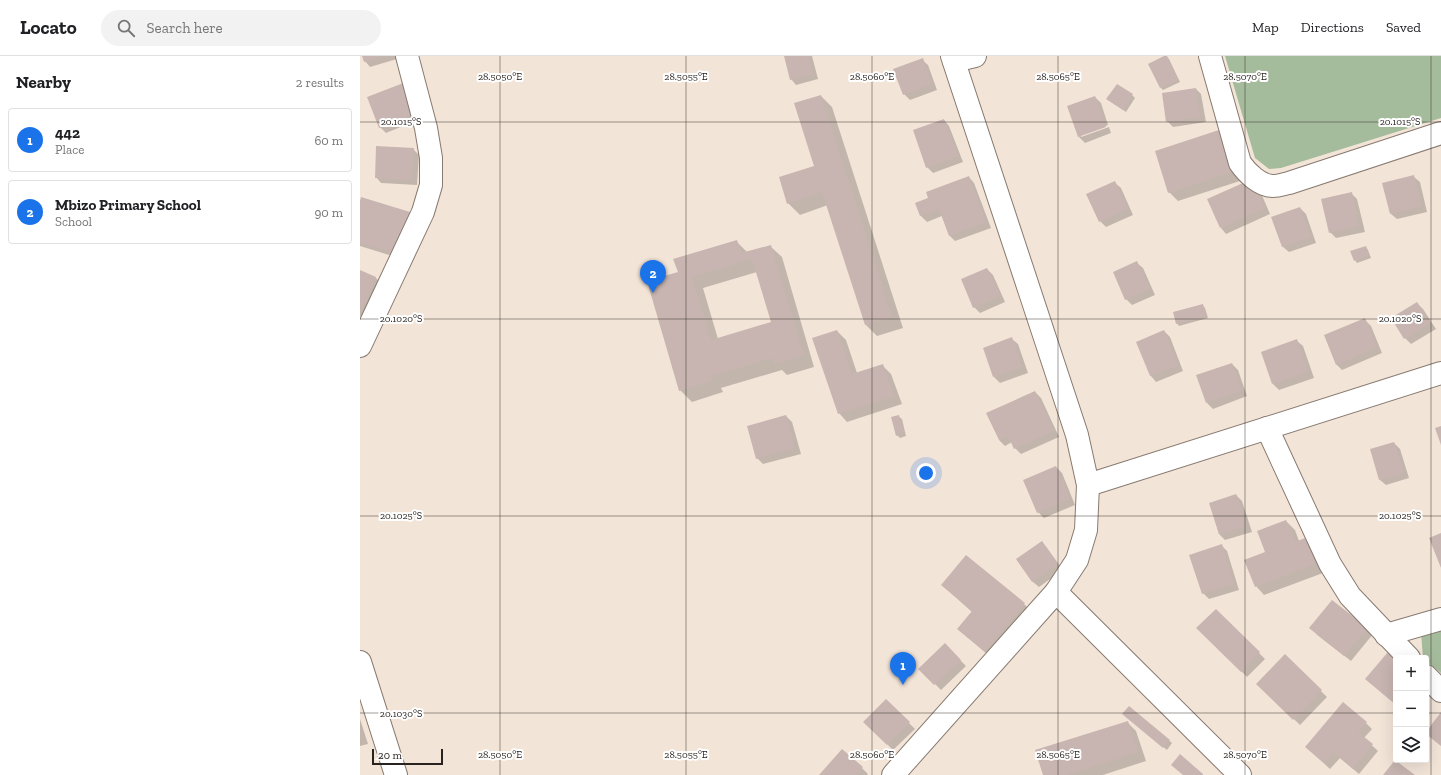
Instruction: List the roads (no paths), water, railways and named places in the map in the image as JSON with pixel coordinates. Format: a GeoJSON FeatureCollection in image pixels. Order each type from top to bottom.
{"type":"FeatureCollection","features":[{"type":"Feature","properties":{"kind":"street"},"geometry":{"type":"LineString","coordinates":[[360,346],[423,212],[431,185],[431,158],[426,128],[407,56]]}},
{"type":"Feature","properties":{"kind":"street"},"geometry":{"type":"LineString","coordinates":[[903,772],[1056,592],[1077,560],[1086,530],[1088,485],[1078,435],[953,59],[975,56]]}},
{"type":"Feature","properties":{"kind":"street"},"geometry":{"type":"LineString","coordinates":[[1210,56],[1240,163],[1247,173],[1260,182],[1272,186],[1289,183],[1441,133]]}},
{"type":"Feature","properties":{"kind":"street"},"geometry":{"type":"LineString","coordinates":[[1088,485],[1441,373]]}},
{"type":"Feature","properties":{"kind":"street"},"geometry":{"type":"LineString","coordinates":[[1267,428],[1330,564],[1350,596],[1406,655]]}},
{"type":"Feature","properties":{"kind":"street"},"geometry":{"type":"LineString","coordinates":[[1056,592],[1240,775]]}},
{"type":"Feature","properties":{"kind":"street"},"geometry":{"type":"LineString","coordinates":[[1386,635],[1441,619]]}},
{"type":"Feature","properties":{"kind":"street"},"geometry":{"type":"LineString","coordinates":[[360,662],[396,775]]}},
{"type":"Feature","properties":{"kind":"street"},"geometry":{"type":"LineString","coordinates":[[1429,679],[1441,691]]}},
{"type":"Feature","properties":{"kind":"place","name":"Mbizo Primary School"},"geometry":{"type":"Point","coordinates":[653,293]}},
{"type":"Feature","properties":{"kind":"place","name":"442"},"geometry":{"type":"Point","coordinates":[903,685]}}]}
